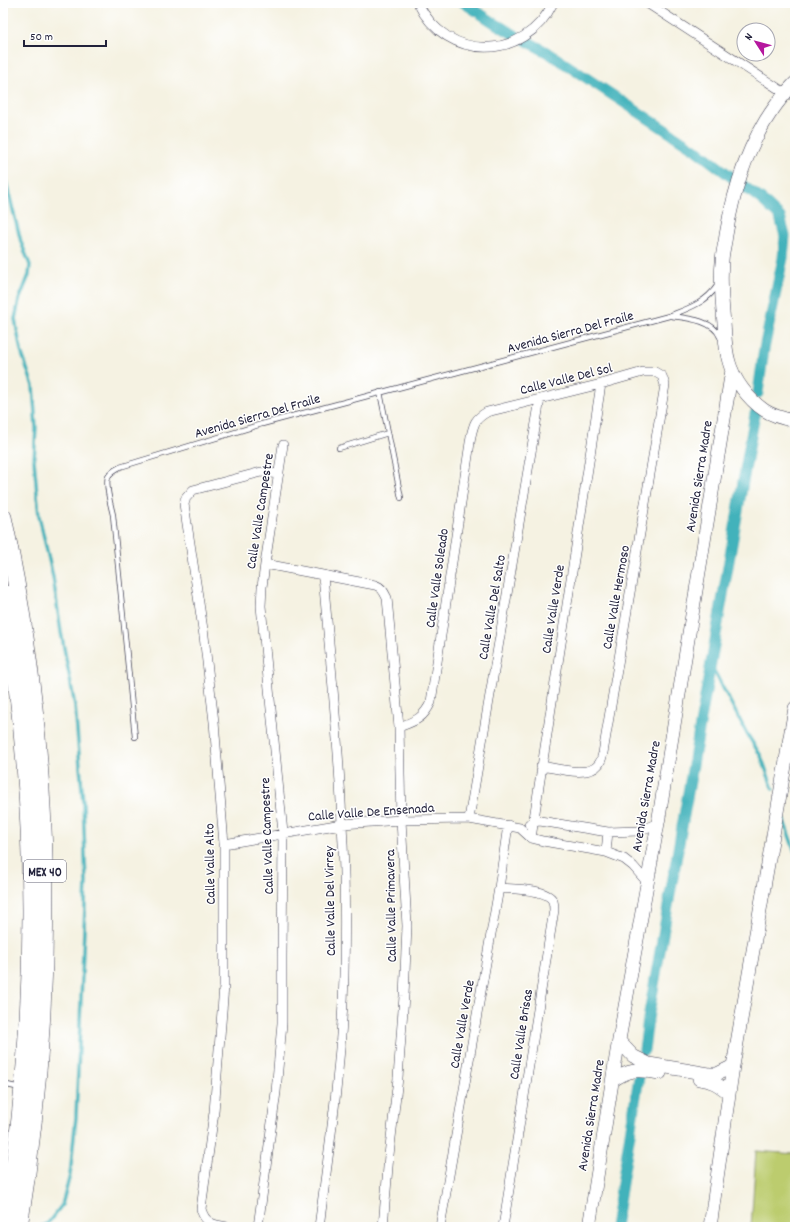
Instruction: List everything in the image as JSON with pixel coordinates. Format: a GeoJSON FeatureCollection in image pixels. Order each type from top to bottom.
{"type":"FeatureCollection","features":[{"type":"Feature","properties":{"kind":"highway","name":"MEX 40"},"geometry":{"type":"LineString","coordinates":[[3,517],[23,626],[32,689],[40,773],[44,839],[45,940],[38,1072],[27,1177],[19,1227]]}},
{"type":"Feature","properties":{"kind":"highway","name":"MEX 40"},"geometry":{"type":"LineString","coordinates":[[3,593],[19,696],[25,770],[30,874],[31,956],[24,1089],[5,1227]]}},
{"type":"Feature","properties":{"kind":"street"},"geometry":{"type":"LineString","coordinates":[[418,3],[427,19],[443,34],[463,44],[485,47],[507,44],[527,34],[543,19],[553,3]]}},
{"type":"Feature","properties":{"kind":"street"},"geometry":{"type":"LineString","coordinates":[[647,3],[785,93]]}},
{"type":"Feature","properties":{"kind":"street"},"geometry":{"type":"LineString","coordinates":[[795,83],[785,93],[767,118],[746,160],[731,209],[722,261],[722,301],[730,365],[741,386],[752,400],[764,411],[795,421]]}},
{"type":"Feature","properties":{"kind":"street","name":"Avenida Sierra Madre"},"geometry":{"type":"LineString","coordinates":[[589,1227],[612,1081],[658,823],[730,365]]}},
{"type":"Feature","properties":{"kind":"street","name":"Calle Valle Del Sol"},"geometry":{"type":"LineString","coordinates":[[478,418],[487,412],[643,372],[655,372],[662,376]]}},
{"type":"Feature","properties":{"kind":"street","name":"Calle Valle Hermoso"},"geometry":{"type":"LineString","coordinates":[[541,766],[584,772],[595,768],[600,763],[603,753],[665,385],[662,376]]}},
{"type":"Feature","properties":{"kind":"street","name":"Calle Valle Verde"},"geometry":{"type":"LineString","coordinates":[[531,838],[601,384]]}},
{"type":"Feature","properties":{"kind":"street","name":"Calle Valle Del Salto"},"geometry":{"type":"LineString","coordinates":[[469,819],[540,399]]}},
{"type":"Feature","properties":{"kind":"street","name":"Calle Valle Soleado"},"geometry":{"type":"LineString","coordinates":[[399,727],[419,719],[426,712],[432,702],[471,436],[474,424],[478,418]]}},
{"type":"Feature","properties":{"kind":"street","name":"Calle Valle Campestre"},"geometry":{"type":"LineString","coordinates":[[258,1227],[276,1092],[282,1023],[283,833],[262,606],[262,587],[283,445]]}},
{"type":"Feature","properties":{"kind":"street","name":"Calle Valle Alto"},"geometry":{"type":"LineString","coordinates":[[228,1227],[215,1225],[207,1221],[203,1216],[201,1209],[214,1112],[224,986],[224,844],[214,722],[204,636],[184,509],[186,498],[193,490],[261,472],[278,474]]}},
{"type":"Feature","properties":{"kind":"street"},"geometry":{"type":"LineString","coordinates":[[265,564],[323,575]]}},
{"type":"Feature","properties":{"kind":"street","name":"Calle Valle Primavera"},"geometry":{"type":"LineString","coordinates":[[323,575],[380,586],[384,591],[387,598],[399,727],[407,926],[398,1078],[389,1155],[383,1227]]}},
{"type":"Feature","properties":{"kind":"street","name":"Calle Valle Del Virrey"},"geometry":{"type":"LineString","coordinates":[[319,1227],[334,1120],[340,1057],[344,976],[342,824],[323,575]]}},
{"type":"Feature","properties":{"kind":"street"},"geometry":{"type":"LineString","coordinates":[[710,1227],[733,1066],[795,708]]}},
{"type":"Feature","properties":{"kind":"street","name":"Calle Valle De Ensenada"},"geometry":{"type":"LineString","coordinates":[[224,844],[342,824],[402,820],[469,819],[520,828],[531,838],[542,841],[606,852],[624,859],[633,866],[647,882]]}},
{"type":"Feature","properties":{"kind":"street"},"geometry":{"type":"LineString","coordinates":[[520,828],[533,822],[540,821],[608,832],[639,831],[658,823]]}},
{"type":"Feature","properties":{"kind":"street","name":"Calle Valle Verde"},"geometry":{"type":"LineString","coordinates":[[440,1227],[499,888],[508,825]]}},
{"type":"Feature","properties":{"kind":"street"},"geometry":{"type":"LineString","coordinates":[[606,852],[608,832]]}},
{"type":"Feature","properties":{"kind":"street","name":"Calle Valle Brisas"},"geometry":{"type":"LineString","coordinates":[[499,888],[537,891],[544,893],[550,896],[553,902],[554,910],[503,1227]]}},
{"type":"Feature","properties":{"kind":"street"},"geometry":{"type":"LineString","coordinates":[[619,1041],[633,1056],[649,1064],[709,1074],[717,1074],[733,1066]]}},
{"type":"Feature","properties":{"kind":"street"},"geometry":{"type":"LineString","coordinates":[[612,1081],[622,1073],[629,1071],[648,1072],[709,1080],[729,1093]]}},
{"type":"Feature","properties":{"kind":"lane","name":"Avenida Sierra Del Fraile"},"geometry":{"type":"LineString","coordinates":[[135,737],[113,516],[108,488],[109,475],[120,467],[262,424],[669,316],[702,302],[722,280]]}},
{"type":"Feature","properties":{"kind":"lane","name":"Avenida Sierra Del Fraile"},"geometry":{"type":"LineString","coordinates":[[669,316],[692,320],[711,326],[718,332],[730,365]]}},
{"type":"Feature","properties":{"kind":"lane"},"geometry":{"type":"LineString","coordinates":[[380,392],[401,498]]}},
{"type":"Feature","properties":{"kind":"lane"},"geometry":{"type":"LineString","coordinates":[[339,448],[388,433]]}},
{"type":"Feature","properties":{"kind":"lane"},"geometry":{"type":"LineString","coordinates":[[3,1084],[24,1089]]}},
{"type":"Feature","properties":{"kind":"green space"},"geometry":{"type":"Polygon","coordinates":[[[756,1151],[795,1154],[795,1227],[751,1227],[756,1151]]]}},
{"type":"Feature","properties":{"kind":"waterway"},"geometry":{"type":"LineString","coordinates":[[464,3],[515,35]]}},
{"type":"Feature","properties":{"kind":"waterway"},"geometry":{"type":"LineString","coordinates":[[527,41],[550,54],[696,150],[762,200],[780,217],[785,236],[783,258],[764,349],[758,393]]}},
{"type":"Feature","properties":{"kind":"waterway"},"geometry":{"type":"LineString","coordinates":[[3,170],[21,242],[30,265],[29,275],[19,300],[15,319],[21,351],[33,386],[36,428],[34,460],[39,516],[53,577],[61,632],[75,706],[83,802],[86,882],[76,1117],[70,1175],[62,1205],[48,1223],[40,1227]]}},
{"type":"Feature","properties":{"kind":"waterway"},"geometry":{"type":"LineString","coordinates":[[644,1050],[648,1019],[755,414]]}},
{"type":"Feature","properties":{"kind":"waterway"},"geometry":{"type":"LineString","coordinates":[[711,665],[747,734],[761,756],[773,789]]}},
{"type":"Feature","properties":{"kind":"waterway"},"geometry":{"type":"LineString","coordinates":[[784,821],[795,852]]}},
{"type":"Feature","properties":{"kind":"waterway"},"geometry":{"type":"LineString","coordinates":[[615,1227],[639,1077]]}}]}
